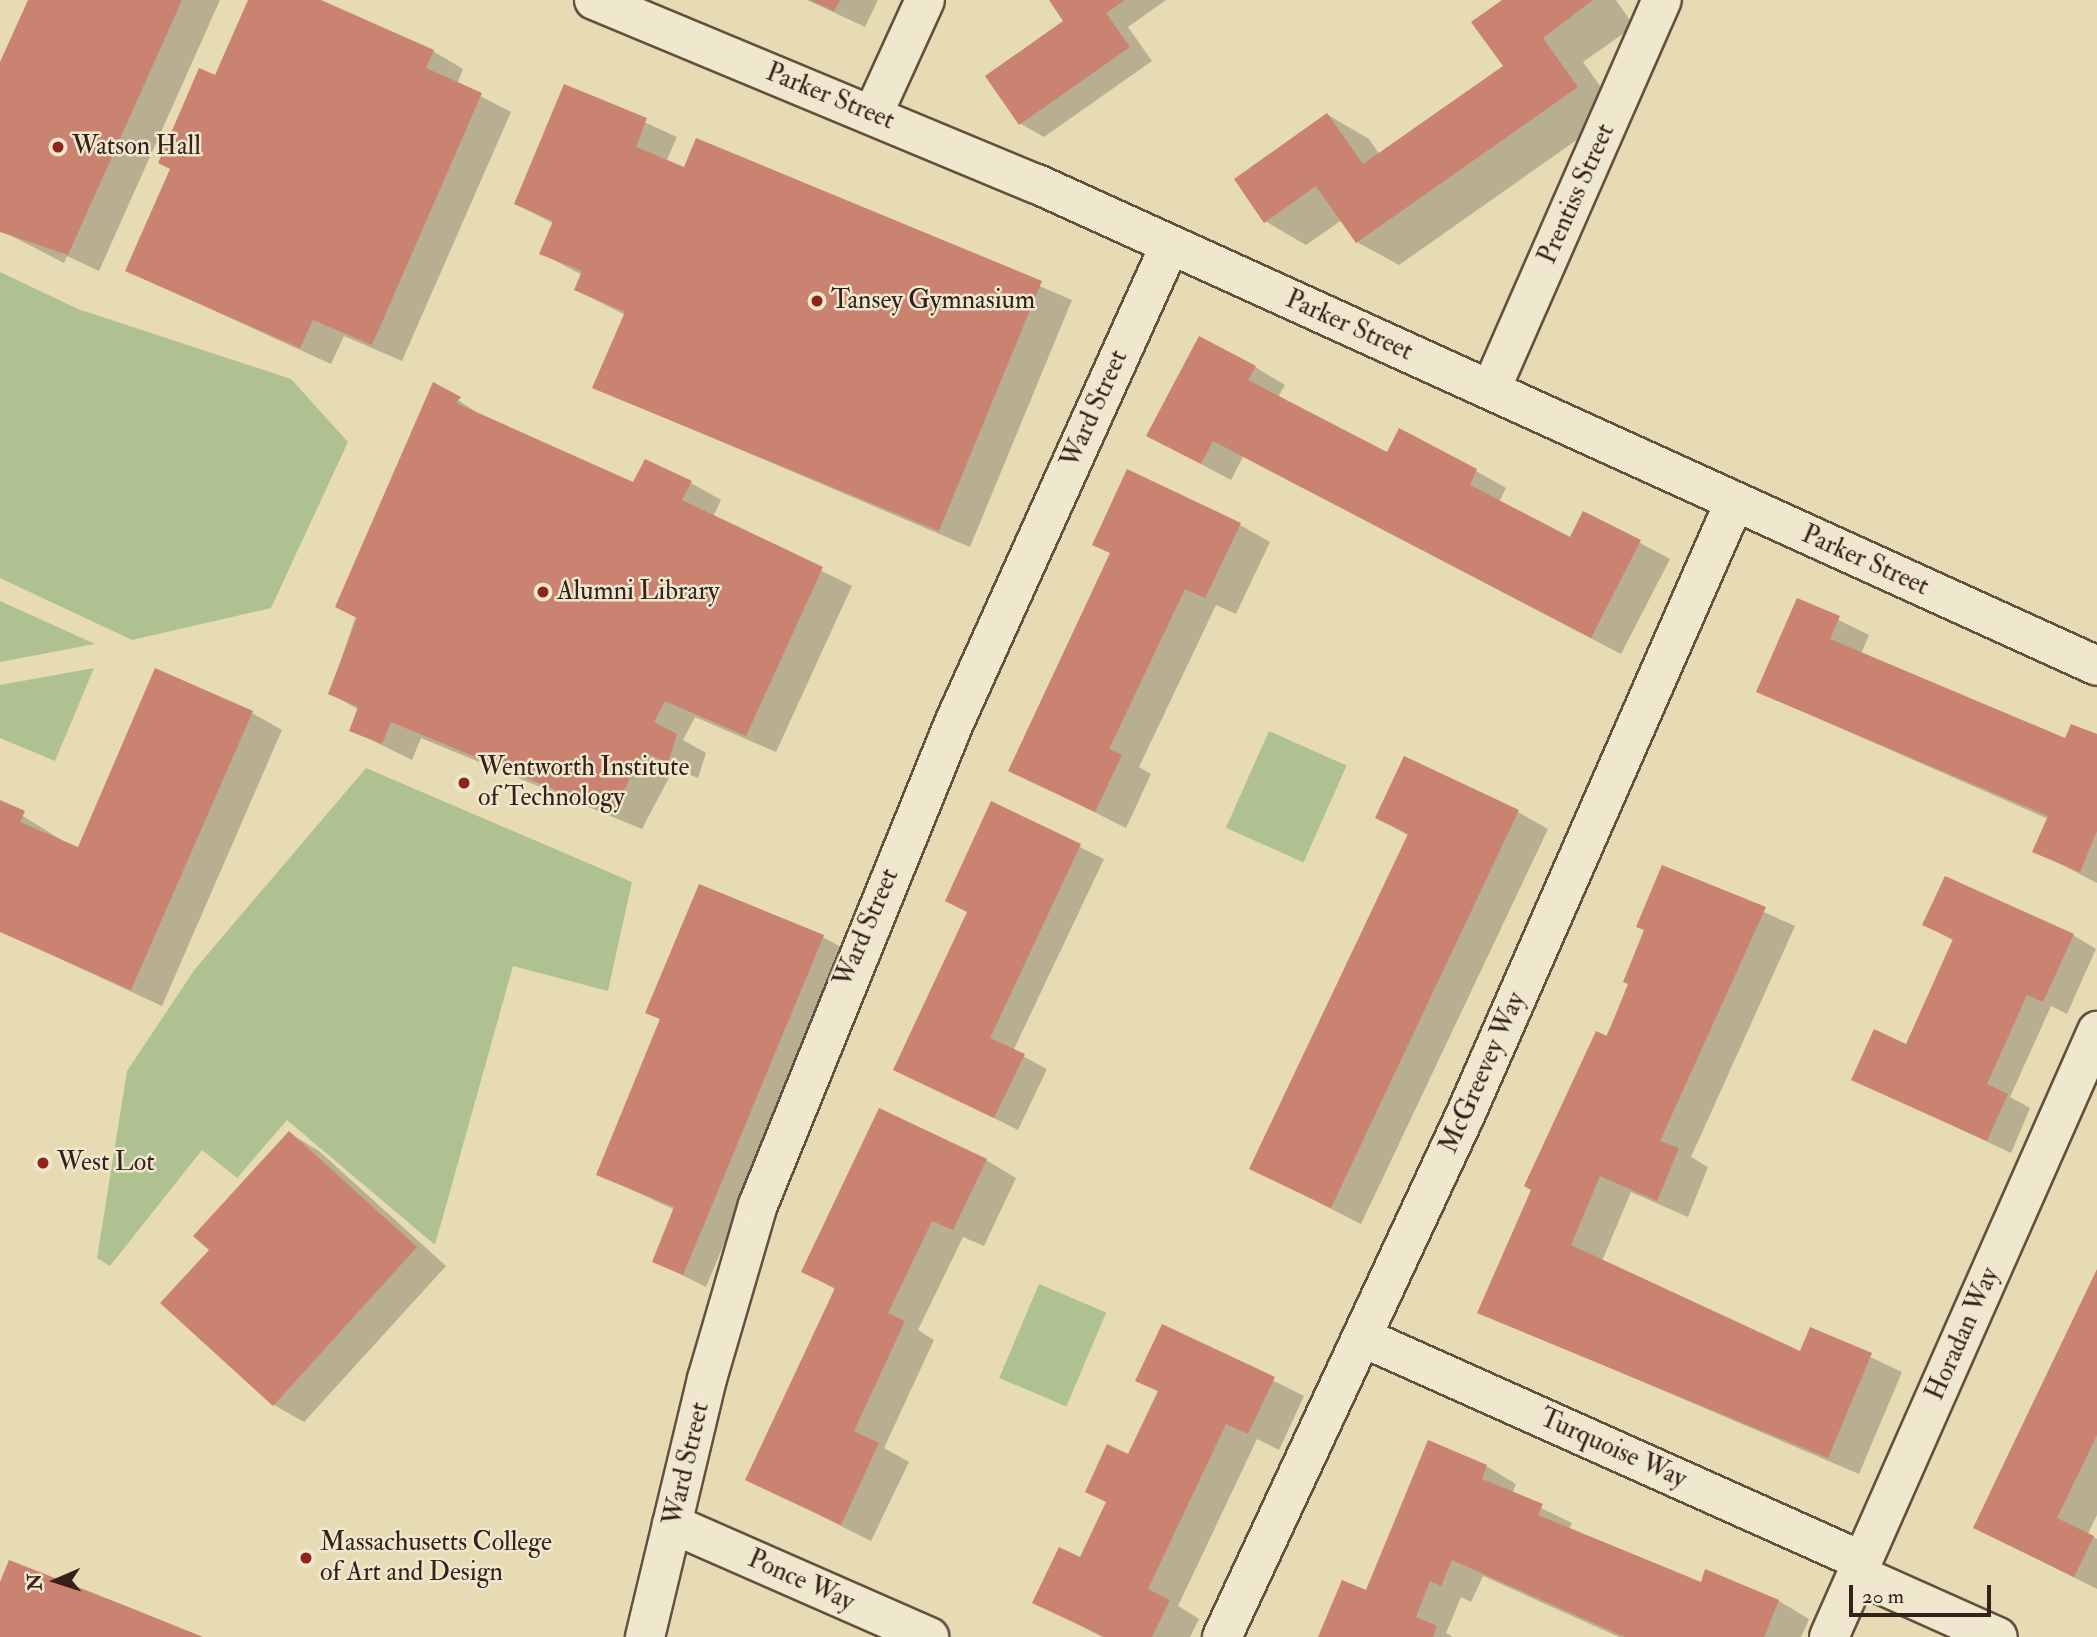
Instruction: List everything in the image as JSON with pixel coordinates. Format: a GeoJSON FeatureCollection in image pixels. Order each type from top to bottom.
{"type":"FeatureCollection","features":[{"type":"Feature","properties":{"kind":"street","name":"Parker Street"},"geometry":{"type":"LineString","coordinates":[[594,0],[873,114],[1491,389],[1734,503],[2097,666]]}},
{"type":"Feature","properties":{"kind":"street"},"geometry":{"type":"LineString","coordinates":[[873,114],[925,0]]}},
{"type":"Feature","properties":{"kind":"street","name":"Prentiss Street"},"geometry":{"type":"LineString","coordinates":[[1491,389],[1662,0]]}},
{"type":"Feature","properties":{"kind":"street","name":"Ward Street"},"geometry":{"type":"LineString","coordinates":[[645,1637],[672,1524],[758,1205],[820,1041],[1169,247]]}},
{"type":"Feature","properties":{"kind":"street","name":"McGreevey Way"},"geometry":{"type":"LineString","coordinates":[[1222,1637],[1364,1338],[1734,503]]}},
{"type":"Feature","properties":{"kind":"street","name":"Horadan Way"},"geometry":{"type":"LineString","coordinates":[[1829,1637],[2097,1031]]}},
{"type":"Feature","properties":{"kind":"street","name":"Turquoise Way"},"geometry":{"type":"LineString","coordinates":[[1364,1338],[1859,1567],[1998,1637]]}},
{"type":"Feature","properties":{"kind":"street","name":"Ponce Way"},"geometry":{"type":"LineString","coordinates":[[672,1524],[929,1637]]}},
{"type":"Feature","properties":{"kind":"green space"},"geometry":{"type":"Polygon","coordinates":[[[0,272],[78,309],[291,379],[348,442],[271,608],[132,640],[0,578],[0,272]]]}},
{"type":"Feature","properties":{"kind":"green space"},"geometry":{"type":"Polygon","coordinates":[[[0,601],[95,644],[0,662],[0,601]]]}},
{"type":"Feature","properties":{"kind":"green space"},"geometry":{"type":"Polygon","coordinates":[[[94,668],[55,761],[0,738],[0,685],[94,668]]]}},
{"type":"Feature","properties":{"kind":"green space"},"geometry":{"type":"Polygon","coordinates":[[[1269,731],[1347,766],[1304,862],[1226,828],[1269,731]]]}},
{"type":"Feature","properties":{"kind":"green space"},"geometry":{"type":"Polygon","coordinates":[[[366,768],[632,882],[608,991],[513,966],[435,1245],[287,1120],[237,1178],[202,1150],[110,1266],[97,1258],[127,1071],[195,969],[366,768]]]}},
{"type":"Feature","properties":{"kind":"green space"},"geometry":{"type":"Polygon","coordinates":[[[1039,1284],[1106,1313],[1066,1406],[999,1378],[1039,1284]]]}},
{"type":"Feature","properties":{"kind":"building","name":"Watson Hall"},"geometry":{"type":"Polygon","coordinates":[[[28,0],[182,0],[68,255],[0,232],[0,62],[28,0]]]}},
{"type":"Feature","properties":{"kind":"building"},"geometry":{"type":"Polygon","coordinates":[[[248,0],[321,0],[434,50],[426,68],[482,93],[372,345],[313,320],[300,348],[125,271],[170,169],[158,163],[199,68],[215,75],[248,0]]]}},
{"type":"Feature","properties":{"kind":"building"},"geometry":{"type":"Polygon","coordinates":[[[810,0],[840,0],[834,11],[810,0]]]}},
{"type":"Feature","properties":{"kind":"building"},"geometry":{"type":"Polygon","coordinates":[[[1049,0],[1125,0],[1106,13],[1130,47],[1019,125],[985,76],[1063,21],[1049,0]]]}},
{"type":"Feature","properties":{"kind":"building"},"geometry":{"type":"Polygon","coordinates":[[[1502,0],[1593,0],[1543,38],[1578,87],[1356,243],[1316,186],[1264,223],[1234,179],[1327,113],[1363,164],[1503,66],[1471,22],[1502,0]]]}},
{"type":"Feature","properties":{"kind":"building","name":"Tansey Gymnasium"},"geometry":{"type":"Polygon","coordinates":[[[564,84],[647,118],[636,147],[684,167],[696,138],[1042,281],[939,531],[592,388],[625,312],[574,290],[582,271],[539,254],[553,221],[514,204],[564,84]]]}},
{"type":"Feature","properties":{"kind":"building"},"geometry":{"type":"Polygon","coordinates":[[[1199,336],[1256,366],[1248,380],[1387,452],[1399,428],[1477,469],[1470,485],[1570,537],[1583,511],[1641,540],[1591,638],[1213,441],[1201,464],[1146,436],[1199,336]]]}},
{"type":"Feature","properties":{"kind":"building"},"geometry":{"type":"Polygon","coordinates":[[[433,382],[461,397],[456,403],[633,482],[645,459],[692,481],[682,500],[823,567],[746,736],[665,701],[654,722],[677,734],[668,763],[644,752],[612,813],[391,722],[382,744],[349,731],[358,707],[328,694],[357,618],[335,607],[433,382]]]}},
{"type":"Feature","properties":{"kind":"building"},"geometry":{"type":"Polygon","coordinates":[[[1127,469],[1241,523],[1205,598],[1185,589],[1109,749],[1122,755],[1095,812],[1008,771],[1110,553],[1092,545],[1127,469]]]}},
{"type":"Feature","properties":{"kind":"building"},"geometry":{"type":"Polygon","coordinates":[[[1797,598],[1840,616],[1830,639],[2065,738],[2071,724],[2097,734],[2097,831],[2080,872],[2032,852],[2048,816],[1756,692],[1797,598]]]}},
{"type":"Feature","properties":{"kind":"building"},"geometry":{"type":"Polygon","coordinates":[[[155,668],[253,711],[131,990],[0,932],[0,800],[25,811],[20,822],[78,847],[155,668]]]}},
{"type":"Feature","properties":{"kind":"building"},"geometry":{"type":"Polygon","coordinates":[[[1404,756],[1519,810],[1331,1208],[1249,1169],[1408,834],[1375,818],[1404,756]]]}},
{"type":"Feature","properties":{"kind":"building"},"geometry":{"type":"Polygon","coordinates":[[[991,801],[1081,844],[990,1038],[1025,1054],[994,1118],[893,1070],[967,912],[945,901],[991,801]]]}},
{"type":"Feature","properties":{"kind":"building"},"geometry":{"type":"Polygon","coordinates":[[[1662,865],[1766,907],[1660,1141],[1679,1148],[1657,1201],[1600,1176],[1571,1245],[1800,1351],[1810,1327],[1872,1353],[1828,1458],[1477,1313],[1531,1190],[1524,1186],[1596,1031],[1607,1036],[1628,984],[1623,982],[1644,930],[1636,927],[1662,865]]]}},
{"type":"Feature","properties":{"kind":"building"},"geometry":{"type":"Polygon","coordinates":[[[1945,876],[2074,934],[2043,1002],[2027,995],[1987,1084],[2008,1094],[1987,1141],[1851,1080],[1874,1029],[1906,1044],[1953,939],[1922,925],[1945,876]]]}},
{"type":"Feature","properties":{"kind":"building"},"geometry":{"type":"Polygon","coordinates":[[[699,884],[824,935],[683,1275],[652,1262],[674,1207],[596,1175],[660,1019],[645,1013],[699,884]]]}},
{"type":"Feature","properties":{"kind":"building"},"geometry":{"type":"Polygon","coordinates":[[[879,1108],[987,1159],[953,1230],[932,1221],[888,1313],[905,1321],[854,1431],[879,1443],[841,1525],[745,1480],[835,1288],[801,1272],[879,1108]]]}},
{"type":"Feature","properties":{"kind":"building"},"geometry":{"type":"Polygon","coordinates":[[[289,1131],[417,1247],[273,1406],[160,1303],[209,1250],[193,1236],[289,1131]]]}},
{"type":"Feature","properties":{"kind":"building"},"geometry":{"type":"Polygon","coordinates":[[[2097,1269],[2097,1435],[2057,1518],[2094,1536],[2074,1577],[1973,1528],[2097,1269]]]}},
{"type":"Feature","properties":{"kind":"building"},"geometry":{"type":"Polygon","coordinates":[[[1162,1324],[1275,1377],[1248,1434],[1226,1424],[1148,1589],[1170,1600],[1152,1637],[1105,1637],[1032,1603],[1059,1547],[1080,1557],[1106,1502],[1085,1492],[1107,1444],[1128,1454],[1158,1391],[1135,1381],[1162,1324]]]}},
{"type":"Feature","properties":{"kind":"building"},"geometry":{"type":"Polygon","coordinates":[[[1428,1440],[1487,1465],[1482,1479],[1543,1504],[1538,1515],[1701,1582],[1705,1569],[1779,1600],[1764,1637],[1625,1637],[1452,1560],[1441,1586],[1430,1581],[1416,1617],[1437,1626],[1433,1637],[1318,1637],[1342,1580],[1366,1590],[1428,1440]]]}},
{"type":"Feature","properties":{"kind":"building"},"geometry":{"type":"Polygon","coordinates":[[[9,1560],[203,1637],[0,1637],[0,1582],[9,1560]]]}},
{"type":"Feature","properties":{"kind":"place","name":"Watson Hall"},"geometry":{"type":"Point","coordinates":[58,147]}},
{"type":"Feature","properties":{"kind":"place","name":"Tansey Gymnasium"},"geometry":{"type":"Point","coordinates":[817,301]}},
{"type":"Feature","properties":{"kind":"place","name":"Alumni Library"},"geometry":{"type":"Point","coordinates":[543,592]}},
{"type":"Feature","properties":{"kind":"place","name":"Wentworth Institute of Technology"},"geometry":{"type":"Point","coordinates":[464,783]}},
{"type":"Feature","properties":{"kind":"place","name":"West Lot"},"geometry":{"type":"Point","coordinates":[43,1163]}},
{"type":"Feature","properties":{"kind":"place","name":"Massachusetts College of Art and Design"},"geometry":{"type":"Point","coordinates":[306,1558]}}]}
